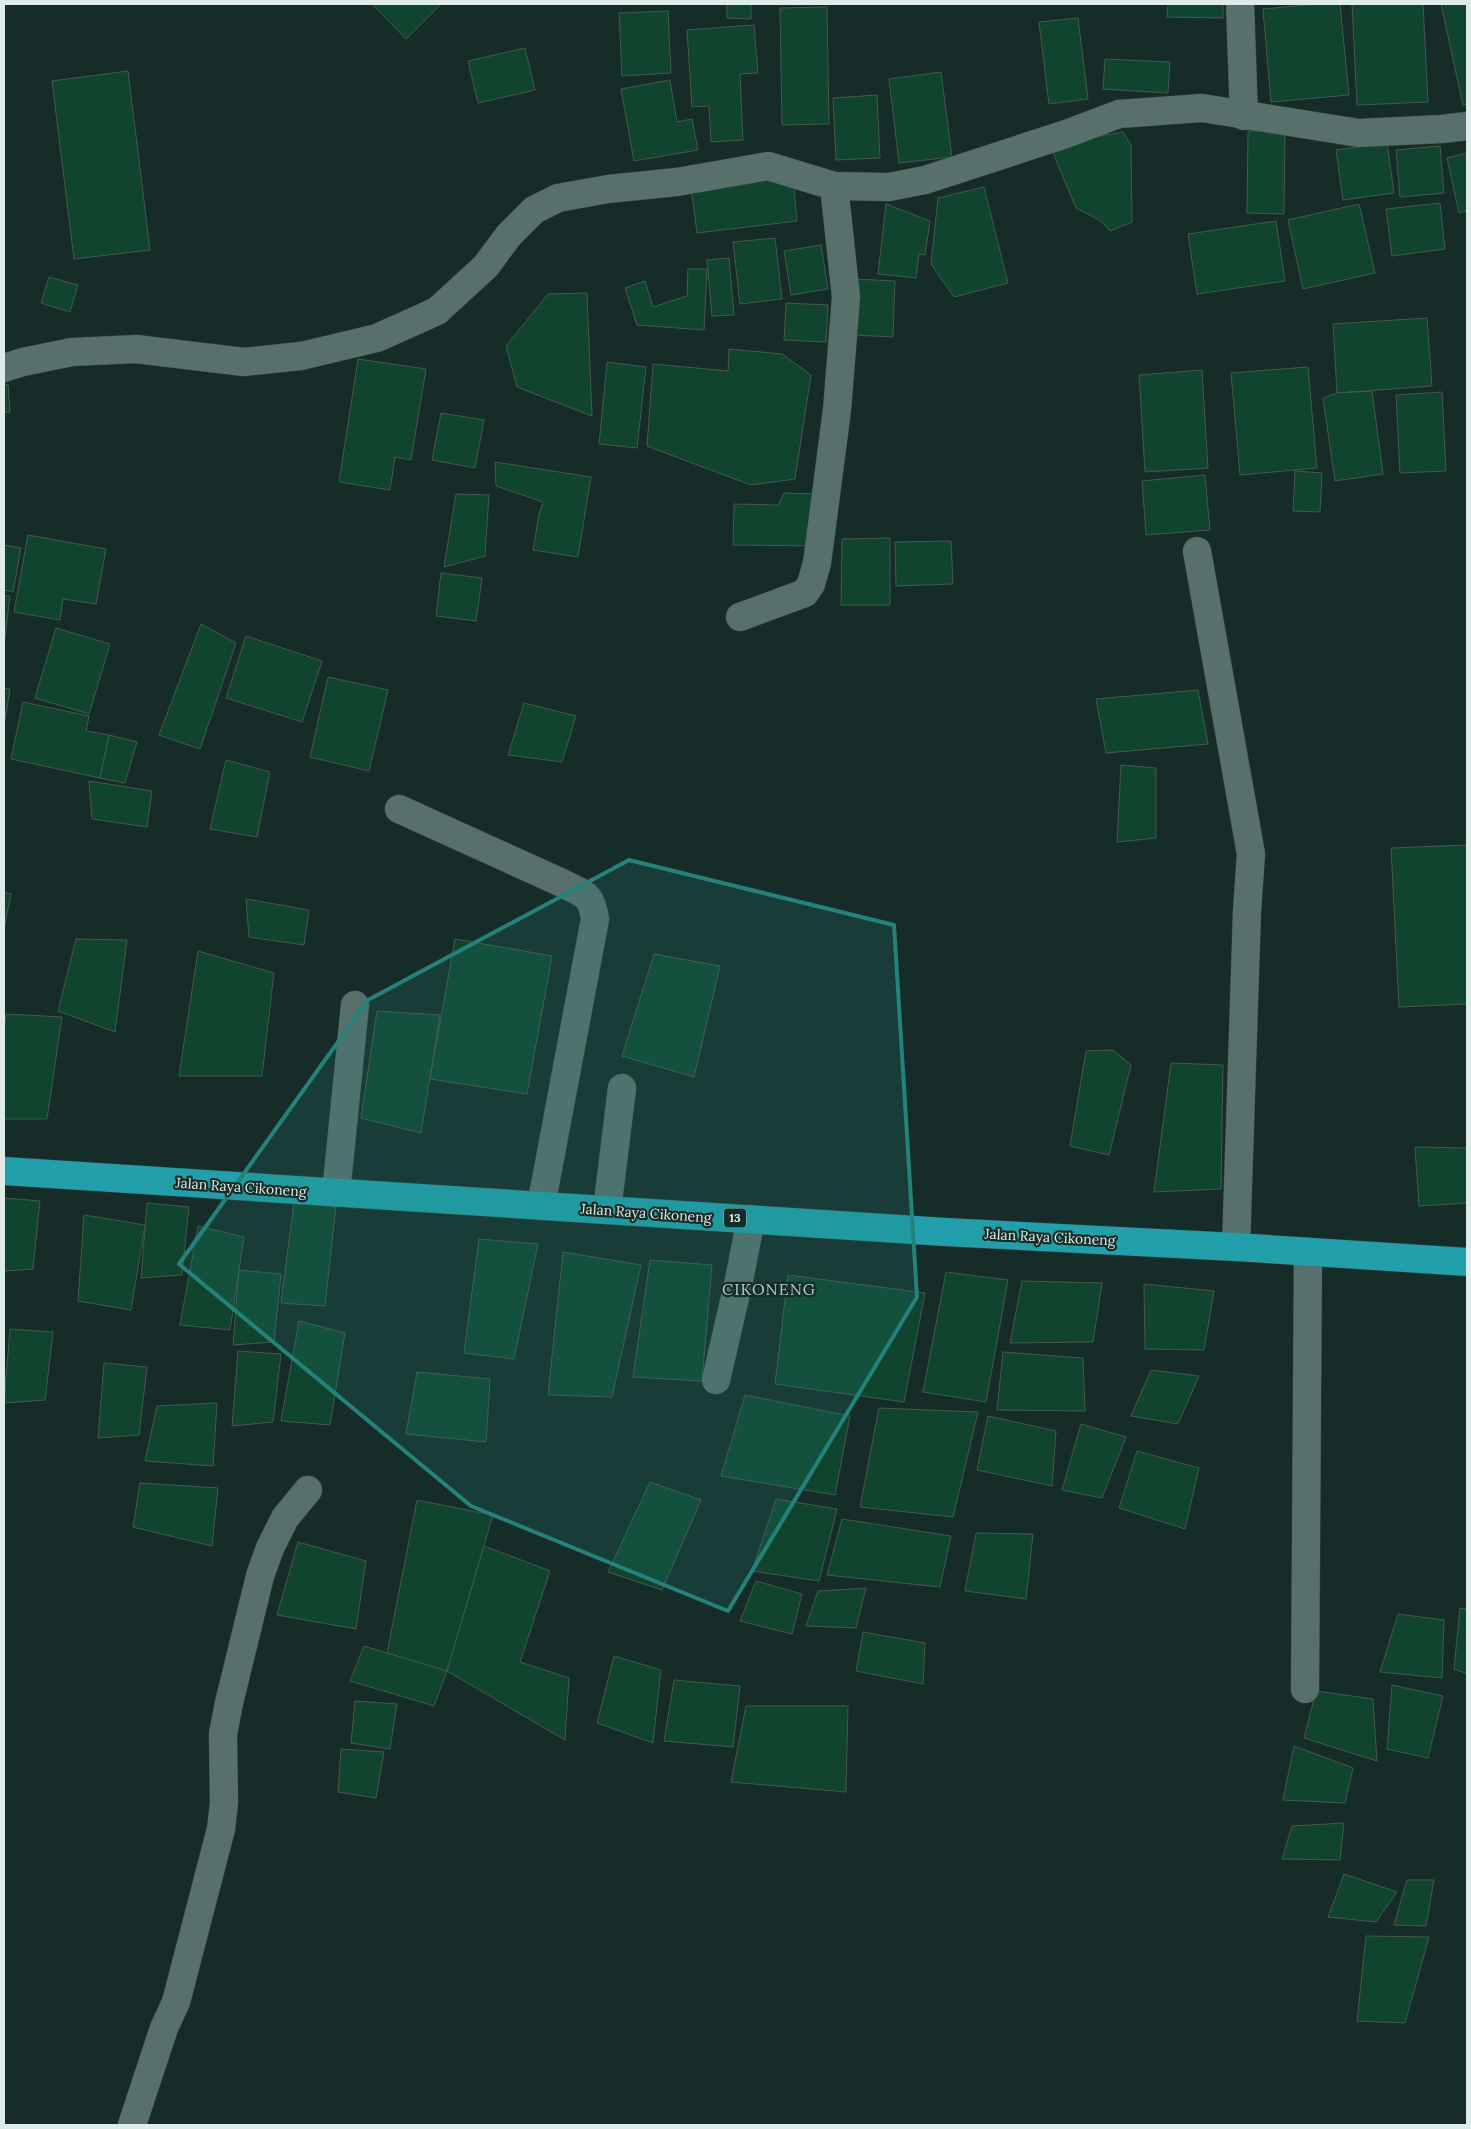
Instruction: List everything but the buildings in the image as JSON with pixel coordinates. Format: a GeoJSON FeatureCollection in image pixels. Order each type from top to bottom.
{"type":"FeatureCollection","features":[{"type":"Feature","properties":{"kind":"highway","name":"Jalan Raya Cikoneng"},"geometry":{"type":"LineString","coordinates":[[4,1171],[945,1232],[1236,1247],[1467,1262]]}},
{"type":"Feature","properties":{"kind":"street"},"geometry":{"type":"LineString","coordinates":[[1240,4],[1244,116]]}},
{"type":"Feature","properties":{"kind":"street"},"geometry":{"type":"LineString","coordinates":[[4,368],[22,362],[72,352],[136,349],[244,362],[301,356],[377,338],[437,310],[486,266],[509,235],[534,210],[558,198],[608,189],[677,182],[768,166],[834,186],[889,188],[925,180],[1066,134],[1119,114],[1202,108],[1359,133],[1467,126]]}},
{"type":"Feature","properties":{"kind":"street"},"geometry":{"type":"LineString","coordinates":[[740,617],[805,593],[811,584],[817,563],[837,410],[846,297],[834,186]]}},
{"type":"Feature","properties":{"kind":"street"},"geometry":{"type":"LineString","coordinates":[[1197,551],[1251,854],[1247,911],[1236,1247]]}},
{"type":"Feature","properties":{"kind":"street"},"geometry":{"type":"LineString","coordinates":[[399,809],[588,896],[593,904],[595,919],[541,1206]]}},
{"type":"Feature","properties":{"kind":"street"},"geometry":{"type":"LineString","coordinates":[[336,1193],[355,1005]]}},
{"type":"Feature","properties":{"kind":"street"},"geometry":{"type":"LineString","coordinates":[[608,1210],[622,1088]]}},
{"type":"Feature","properties":{"kind":"street"},"geometry":{"type":"LineString","coordinates":[[716,1380],[751,1219]]}},
{"type":"Feature","properties":{"kind":"street"},"geometry":{"type":"LineString","coordinates":[[1305,1689],[1308,1252]]}},
{"type":"Feature","properties":{"kind":"street"},"geometry":{"type":"LineString","coordinates":[[132,2125],[164,2028],[176,2002],[222,1828],[224,1803],[223,1734],[260,1576],[270,1548],[285,1518],[308,1490]]}},
{"type":"Feature","properties":{"kind":"highlighted area"},"geometry":{"type":"Polygon","coordinates":[[[629,860],[894,925],[917,1297],[728,1611],[471,1506],[179,1264],[368,1000],[629,860]]]}},
{"type":"Feature","properties":{"kind":"district","name":"CIKONENG"},"geometry":{"type":"Point","coordinates":[769,1289]}}]}
